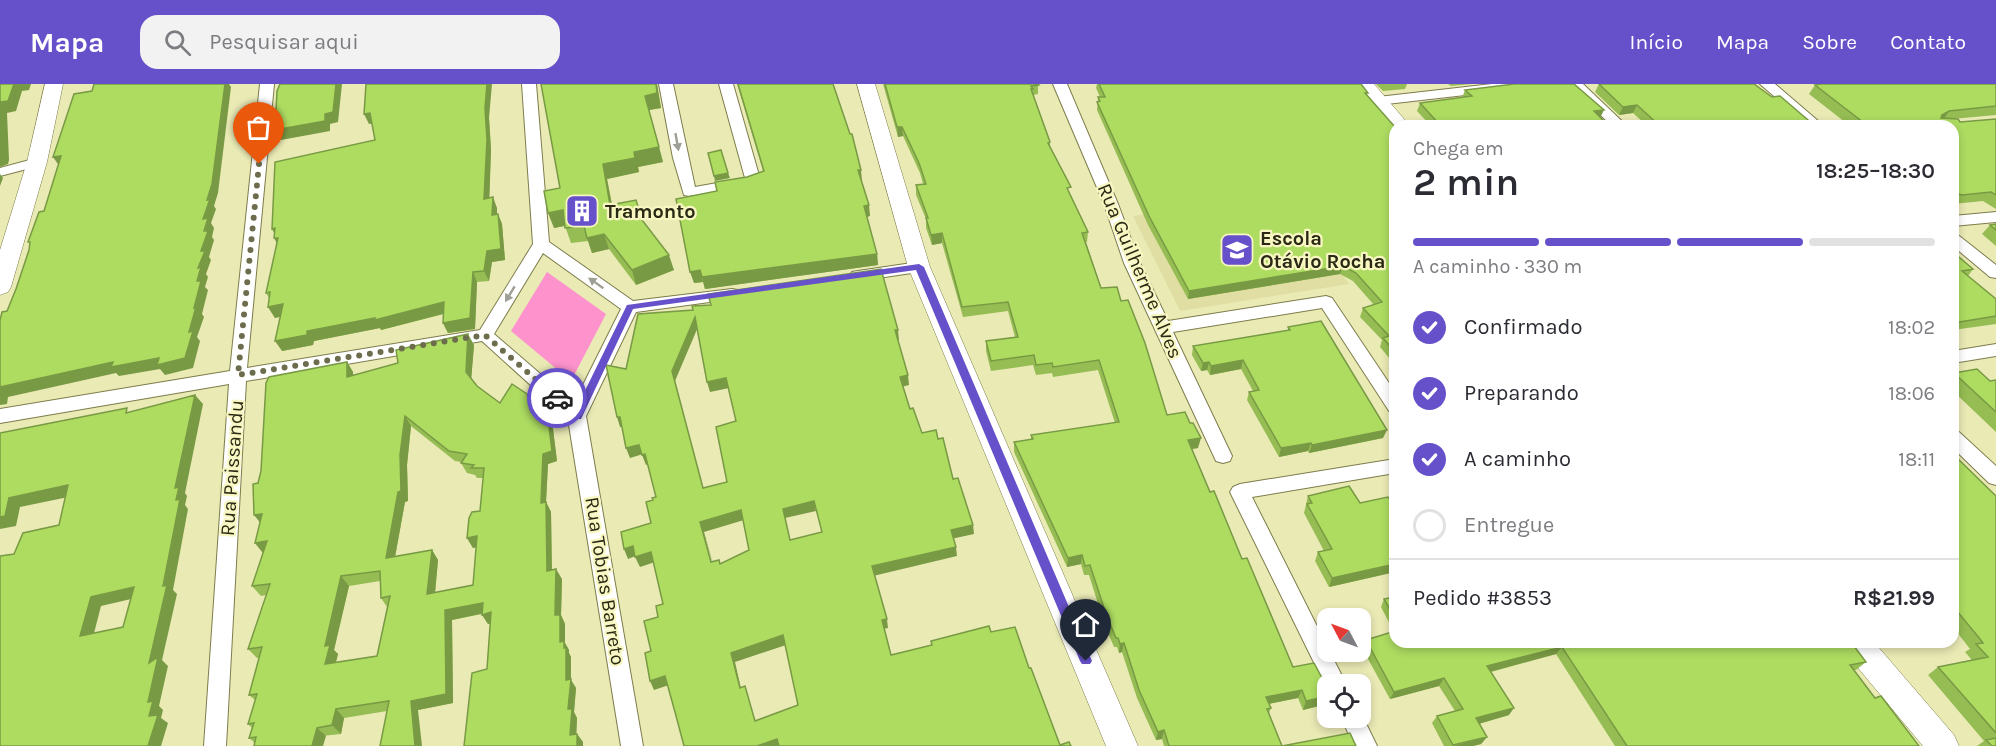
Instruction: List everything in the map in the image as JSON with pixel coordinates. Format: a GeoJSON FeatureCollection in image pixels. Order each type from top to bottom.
{"type":"FeatureCollection","features":[{"type":"Feature","properties":{"kind":"street"},"geometry":{"type":"LineString","coordinates":[[0,287],[37,162],[54,84]]}},
{"type":"Feature","properties":{"kind":"street","name":"Rua Paissandu"},"geometry":{"type":"LineString","coordinates":[[214,746],[238,375],[267,84]]}},
{"type":"Feature","properties":{"kind":"street"},"geometry":{"type":"LineString","coordinates":[[0,416],[485,335],[541,244],[529,84]]}},
{"type":"Feature","properties":{"kind":"street"},"geometry":{"type":"LineString","coordinates":[[666,84],[689,192],[749,182],[753,179],[726,84]]}},
{"type":"Feature","properties":{"kind":"street"},"geometry":{"type":"LineString","coordinates":[[866,84],[919,267],[1122,746]]}},
{"type":"Feature","properties":{"kind":"street","name":"Rua Guilherme Alves"},"geometry":{"type":"LineString","coordinates":[[1060,84],[1111,204],[1132,263],[1223,456]]}},
{"type":"Feature","properties":{"kind":"street"},"geometry":{"type":"LineString","coordinates":[[1364,84],[1394,120]]}},
{"type":"Feature","properties":{"kind":"street"},"geometry":{"type":"LineString","coordinates":[[1378,102],[1526,84]]}},
{"type":"Feature","properties":{"kind":"street"},"geometry":{"type":"LineString","coordinates":[[1575,84],[1614,120]]}},
{"type":"Feature","properties":{"kind":"street"},"geometry":{"type":"LineString","coordinates":[[1767,84],[1810,120]]}},
{"type":"Feature","properties":{"kind":"street"},"geometry":{"type":"LineString","coordinates":[[0,172],[37,162]]}},
{"type":"Feature","properties":{"kind":"street"},"geometry":{"type":"LineString","coordinates":[[1959,220],[1996,216]]}},
{"type":"Feature","properties":{"kind":"street"},"geometry":{"type":"LineString","coordinates":[[1959,243],[1996,273]]}},
{"type":"Feature","properties":{"kind":"street"},"geometry":{"type":"LineString","coordinates":[[541,244],[630,307],[746,292]]}},
{"type":"Feature","properties":{"kind":"street"},"geometry":{"type":"LineString","coordinates":[[838,278],[919,267]]}},
{"type":"Feature","properties":{"kind":"street"},"geometry":{"type":"LineString","coordinates":[[1162,328],[1326,302],[1389,397]]}},
{"type":"Feature","properties":{"kind":"street"},"geometry":{"type":"LineString","coordinates":[[485,335],[577,416],[630,307]]}},
{"type":"Feature","properties":{"kind":"street"},"geometry":{"type":"LineString","coordinates":[[1959,356],[1996,350]]}},
{"type":"Feature","properties":{"kind":"street","name":"Rua Tobias Barreto"},"geometry":{"type":"LineString","coordinates":[[577,416],[632,746]]}},
{"type":"Feature","properties":{"kind":"street"},"geometry":{"type":"LineString","coordinates":[[1959,443],[1996,478]]}},
{"type":"Feature","properties":{"kind":"street"},"geometry":{"type":"LineString","coordinates":[[1330,674],[1240,492],[1389,467]]}},
{"type":"Feature","properties":{"kind":"street"},"geometry":{"type":"LineString","coordinates":[[1860,648],[1943,746]]}},
{"type":"Feature","properties":{"kind":"street"},"geometry":{"type":"LineString","coordinates":[[1357,728],[1366,746]]}},
{"type":"Feature","properties":{"kind":"shaded area","name":"Escola Otávio Rocha"},"geometry":{"type":"Polygon","coordinates":[[[1286,195],[1349,284],[1180,311],[1133,216],[1286,195]]]}},
{"type":"Feature","properties":{"kind":"shaded area"},"geometry":{"type":"Polygon","coordinates":[[[547,272],[606,314],[571,381],[511,331],[547,272]]]}},
{"type":"Feature","properties":{"kind":"building"},"geometry":{"type":"Polygon","coordinates":[[[0,84],[14,84],[8,101],[0,102],[0,84]]]}},
{"type":"Feature","properties":{"kind":"building"},"geometry":{"type":"Polygon","coordinates":[[[94,84],[225,84],[212,184],[207,200],[210,199],[203,219],[208,218],[204,231],[208,231],[201,251],[205,251],[198,268],[201,267],[197,281],[201,281],[189,332],[193,331],[185,358],[157,365],[159,358],[111,367],[113,362],[0,387],[2,312],[7,311],[16,289],[29,250],[30,242],[28,242],[39,212],[44,211],[61,156],[53,157],[74,94],[92,91],[94,84]]]}},
{"type":"Feature","properties":{"kind":"building"},"geometry":{"type":"Polygon","coordinates":[[[280,84],[336,84],[333,112],[325,114],[325,121],[275,130],[277,91],[280,84]]]}},
{"type":"Feature","properties":{"kind":"building"},"geometry":{"type":"Polygon","coordinates":[[[366,84],[487,84],[484,199],[493,197],[492,215],[498,214],[501,249],[487,251],[484,271],[473,272],[470,318],[443,323],[444,302],[375,320],[375,318],[307,331],[307,335],[275,341],[283,304],[268,307],[270,292],[266,293],[278,238],[274,238],[275,228],[272,229],[275,162],[375,140],[370,113],[364,114],[366,84]]]}},
{"type":"Feature","properties":{"kind":"building"},"geometry":{"type":"Polygon","coordinates":[[[541,84],[656,84],[657,93],[645,96],[659,147],[634,152],[635,158],[603,164],[610,205],[636,200],[642,220],[669,255],[632,270],[604,234],[587,238],[584,226],[565,228],[563,210],[548,213],[544,191],[560,188],[541,84]]]}},
{"type":"Feature","properties":{"kind":"building"},"geometry":{"type":"Polygon","coordinates":[[[738,84],[833,84],[850,134],[852,134],[861,170],[858,170],[869,205],[864,206],[877,254],[702,277],[700,270],[690,272],[676,199],[717,191],[715,182],[747,177],[764,171],[738,84]]]}},
{"type":"Feature","properties":{"kind":"building"},"geometry":{"type":"Polygon","coordinates":[[[885,84],[1039,85],[1031,86],[1033,89],[1031,89],[1050,142],[1048,143],[1071,187],[1067,188],[1088,232],[1082,233],[1101,288],[1117,287],[1121,301],[1128,300],[1145,343],[1167,415],[1185,412],[1201,438],[1188,440],[1210,492],[1214,491],[1242,559],[1247,558],[1293,667],[1314,663],[1320,674],[1317,674],[1317,698],[1306,701],[1302,690],[1266,697],[1271,708],[1267,709],[1282,746],[1169,746],[1164,730],[1158,732],[1139,690],[1124,643],[1120,644],[1116,638],[1106,614],[1090,565],[1085,566],[1082,555],[1068,558],[1014,442],[1033,439],[1031,435],[1119,422],[1099,360],[1053,367],[1052,363],[1036,365],[1034,355],[991,361],[986,341],[1018,337],[1008,302],[962,307],[942,233],[931,235],[926,218],[928,218],[916,185],[926,184],[919,163],[902,127],[897,127],[885,84]]]}},
{"type":"Feature","properties":{"kind":"building"},"geometry":{"type":"Polygon","coordinates":[[[1099,84],[1361,84],[1368,93],[1365,93],[1389,120],[1389,336],[1363,308],[1382,302],[1356,273],[1343,266],[1189,291],[1149,216],[1097,102],[1100,101],[1098,97],[1105,97],[1099,84]]]}},
{"type":"Feature","properties":{"kind":"building"},"geometry":{"type":"Polygon","coordinates":[[[1514,84],[1574,84],[1604,110],[1594,111],[1603,120],[1436,120],[1420,103],[1472,96],[1465,90],[1514,84]]]}},
{"type":"Feature","properties":{"kind":"building"},"geometry":{"type":"Polygon","coordinates":[[[1599,84],[1754,84],[1772,97],[1780,96],[1808,120],[1653,120],[1637,105],[1623,107],[1599,84]]]}},
{"type":"Feature","properties":{"kind":"building"},"geometry":{"type":"Polygon","coordinates":[[[1996,84],[1996,106],[1949,111],[1941,118],[1959,120],[1860,120],[1815,85],[1996,84]]]}},
{"type":"Feature","properties":{"kind":"building"},"geometry":{"type":"Polygon","coordinates":[[[1996,119],[1996,195],[1991,192],[1959,194],[1959,120],[1996,119]]]}},
{"type":"Feature","properties":{"kind":"building"},"geometry":{"type":"Polygon","coordinates":[[[721,150],[728,173],[714,176],[708,153],[721,150]]]}},
{"type":"Feature","properties":{"kind":"building"},"geometry":{"type":"Polygon","coordinates":[[[1959,257],[1973,269],[1962,271],[1996,299],[1996,316],[1959,322],[1959,257]]]}},
{"type":"Feature","properties":{"kind":"building"},"geometry":{"type":"Polygon","coordinates":[[[881,269],[908,375],[900,377],[910,409],[913,408],[922,433],[936,430],[938,439],[943,438],[953,479],[958,478],[973,525],[951,530],[956,547],[872,566],[887,619],[882,620],[891,655],[932,645],[931,641],[989,626],[991,632],[1015,627],[1060,745],[1069,742],[1071,746],[779,746],[777,739],[757,746],[684,746],[665,676],[650,681],[645,653],[651,651],[644,621],[658,617],[656,606],[663,604],[651,552],[635,557],[633,546],[624,549],[621,532],[651,523],[646,502],[656,497],[645,454],[642,455],[639,445],[626,448],[606,365],[626,369],[638,314],[693,310],[692,306],[711,305],[708,294],[881,269]],[[695,317],[672,371],[703,488],[727,482],[716,427],[736,421],[726,378],[707,382],[695,317]],[[814,501],[783,509],[790,540],[822,532],[814,501]],[[741,510],[700,522],[711,562],[719,560],[720,564],[749,550],[741,510]],[[783,635],[731,653],[740,688],[745,686],[755,721],[798,705],[783,635]]]}},
{"type":"Feature","properties":{"kind":"building"},"geometry":{"type":"Polygon","coordinates":[[[1321,321],[1387,430],[1312,445],[1311,443],[1281,448],[1249,392],[1259,390],[1243,360],[1211,366],[1209,362],[1203,363],[1193,346],[1290,330],[1288,327],[1321,321]]]}},
{"type":"Feature","properties":{"kind":"building"},"geometry":{"type":"Polygon","coordinates":[[[468,334],[466,372],[477,386],[500,403],[512,384],[527,394],[531,412],[547,411],[552,451],[543,454],[541,503],[546,502],[547,571],[556,569],[555,615],[560,615],[560,642],[564,641],[564,648],[566,648],[566,680],[571,679],[568,709],[572,709],[570,735],[577,734],[577,746],[464,746],[472,673],[487,669],[491,612],[482,615],[483,603],[445,610],[446,694],[411,701],[415,746],[380,746],[389,701],[336,709],[332,725],[317,728],[312,746],[254,746],[256,737],[249,738],[254,723],[248,724],[257,694],[249,695],[262,647],[248,649],[270,584],[252,586],[267,541],[255,543],[262,514],[254,515],[253,484],[258,483],[261,471],[266,383],[269,377],[347,362],[347,377],[398,363],[396,350],[468,334]],[[405,416],[400,455],[401,491],[398,492],[386,558],[432,550],[427,594],[473,585],[477,536],[467,538],[469,518],[472,512],[480,511],[484,468],[471,468],[474,465],[461,463],[467,454],[449,451],[405,416]],[[380,571],[341,576],[325,646],[330,645],[325,664],[377,656],[390,596],[381,598],[380,571]]]}},
{"type":"Feature","properties":{"kind":"building"},"geometry":{"type":"Polygon","coordinates":[[[1389,336],[1389,345],[1383,338],[1389,336]]]}},
{"type":"Feature","properties":{"kind":"building"},"geometry":{"type":"Polygon","coordinates":[[[1977,369],[1990,381],[1996,380],[1996,412],[1959,378],[1959,372],[1977,369]]]}},
{"type":"Feature","properties":{"kind":"building"},"geometry":{"type":"Polygon","coordinates":[[[195,395],[175,488],[179,487],[176,500],[180,499],[163,586],[167,585],[149,663],[158,657],[148,702],[153,701],[149,716],[158,715],[148,746],[0,746],[0,556],[14,554],[23,533],[59,525],[68,485],[9,498],[5,516],[0,517],[0,433],[127,408],[126,413],[195,395]],[[134,587],[91,597],[80,636],[123,627],[134,587]]]}},
{"type":"Feature","properties":{"kind":"building"},"geometry":{"type":"Polygon","coordinates":[[[1959,460],[1996,496],[1996,733],[1938,667],[1988,657],[1976,644],[1983,643],[1959,613],[1959,460]]]}},
{"type":"Feature","properties":{"kind":"building"},"geometry":{"type":"Polygon","coordinates":[[[1349,486],[1360,503],[1388,497],[1389,565],[1332,578],[1318,552],[1332,549],[1307,504],[1312,503],[1308,496],[1349,486]]]}},
{"type":"Feature","properties":{"kind":"building"},"geometry":{"type":"Polygon","coordinates":[[[1389,598],[1389,608],[1384,599],[1389,598]]]}},
{"type":"Feature","properties":{"kind":"building"},"geometry":{"type":"Polygon","coordinates":[[[1389,633],[1389,648],[1558,648],[1487,666],[1514,708],[1476,718],[1487,737],[1453,745],[1437,716],[1463,709],[1444,678],[1394,692],[1371,649],[1371,638],[1389,633]]]}},
{"type":"Feature","properties":{"kind":"building"},"geometry":{"type":"Polygon","coordinates":[[[1563,648],[1856,648],[1866,662],[1850,665],[1875,698],[1881,696],[1919,746],[1627,746],[1563,648]]]}},
{"type":"Feature","properties":{"kind":"building"},"geometry":{"type":"Polygon","coordinates":[[[1350,733],[1356,746],[1282,746],[1350,733]]]}},
{"type":"Feature","properties":{"kind":"building"},"geometry":{"type":"Polygon","coordinates":[[[1996,738],[1996,746],[1992,746],[1986,740],[1996,738]]]}},
{"type":"Feature","properties":{"kind":"way so far"},"geometry":{"type":"LineString","coordinates":[[259,164],[238,375],[485,335],[557,398]]}},
{"type":"Feature","properties":{"kind":"place","name":"Tramonto"},"geometry":{"type":"Point","coordinates":[582,211]}},
{"type":"Feature","properties":{"kind":"place","name":"Escola Otávio Rocha"},"geometry":{"type":"Point","coordinates":[1237,250]}},
{"type":"Feature","properties":{"kind":"route"},"geometry":{"type":"LineString","coordinates":[[557,398],[577,416],[630,307],[919,267],[1086,661]]}}]}
